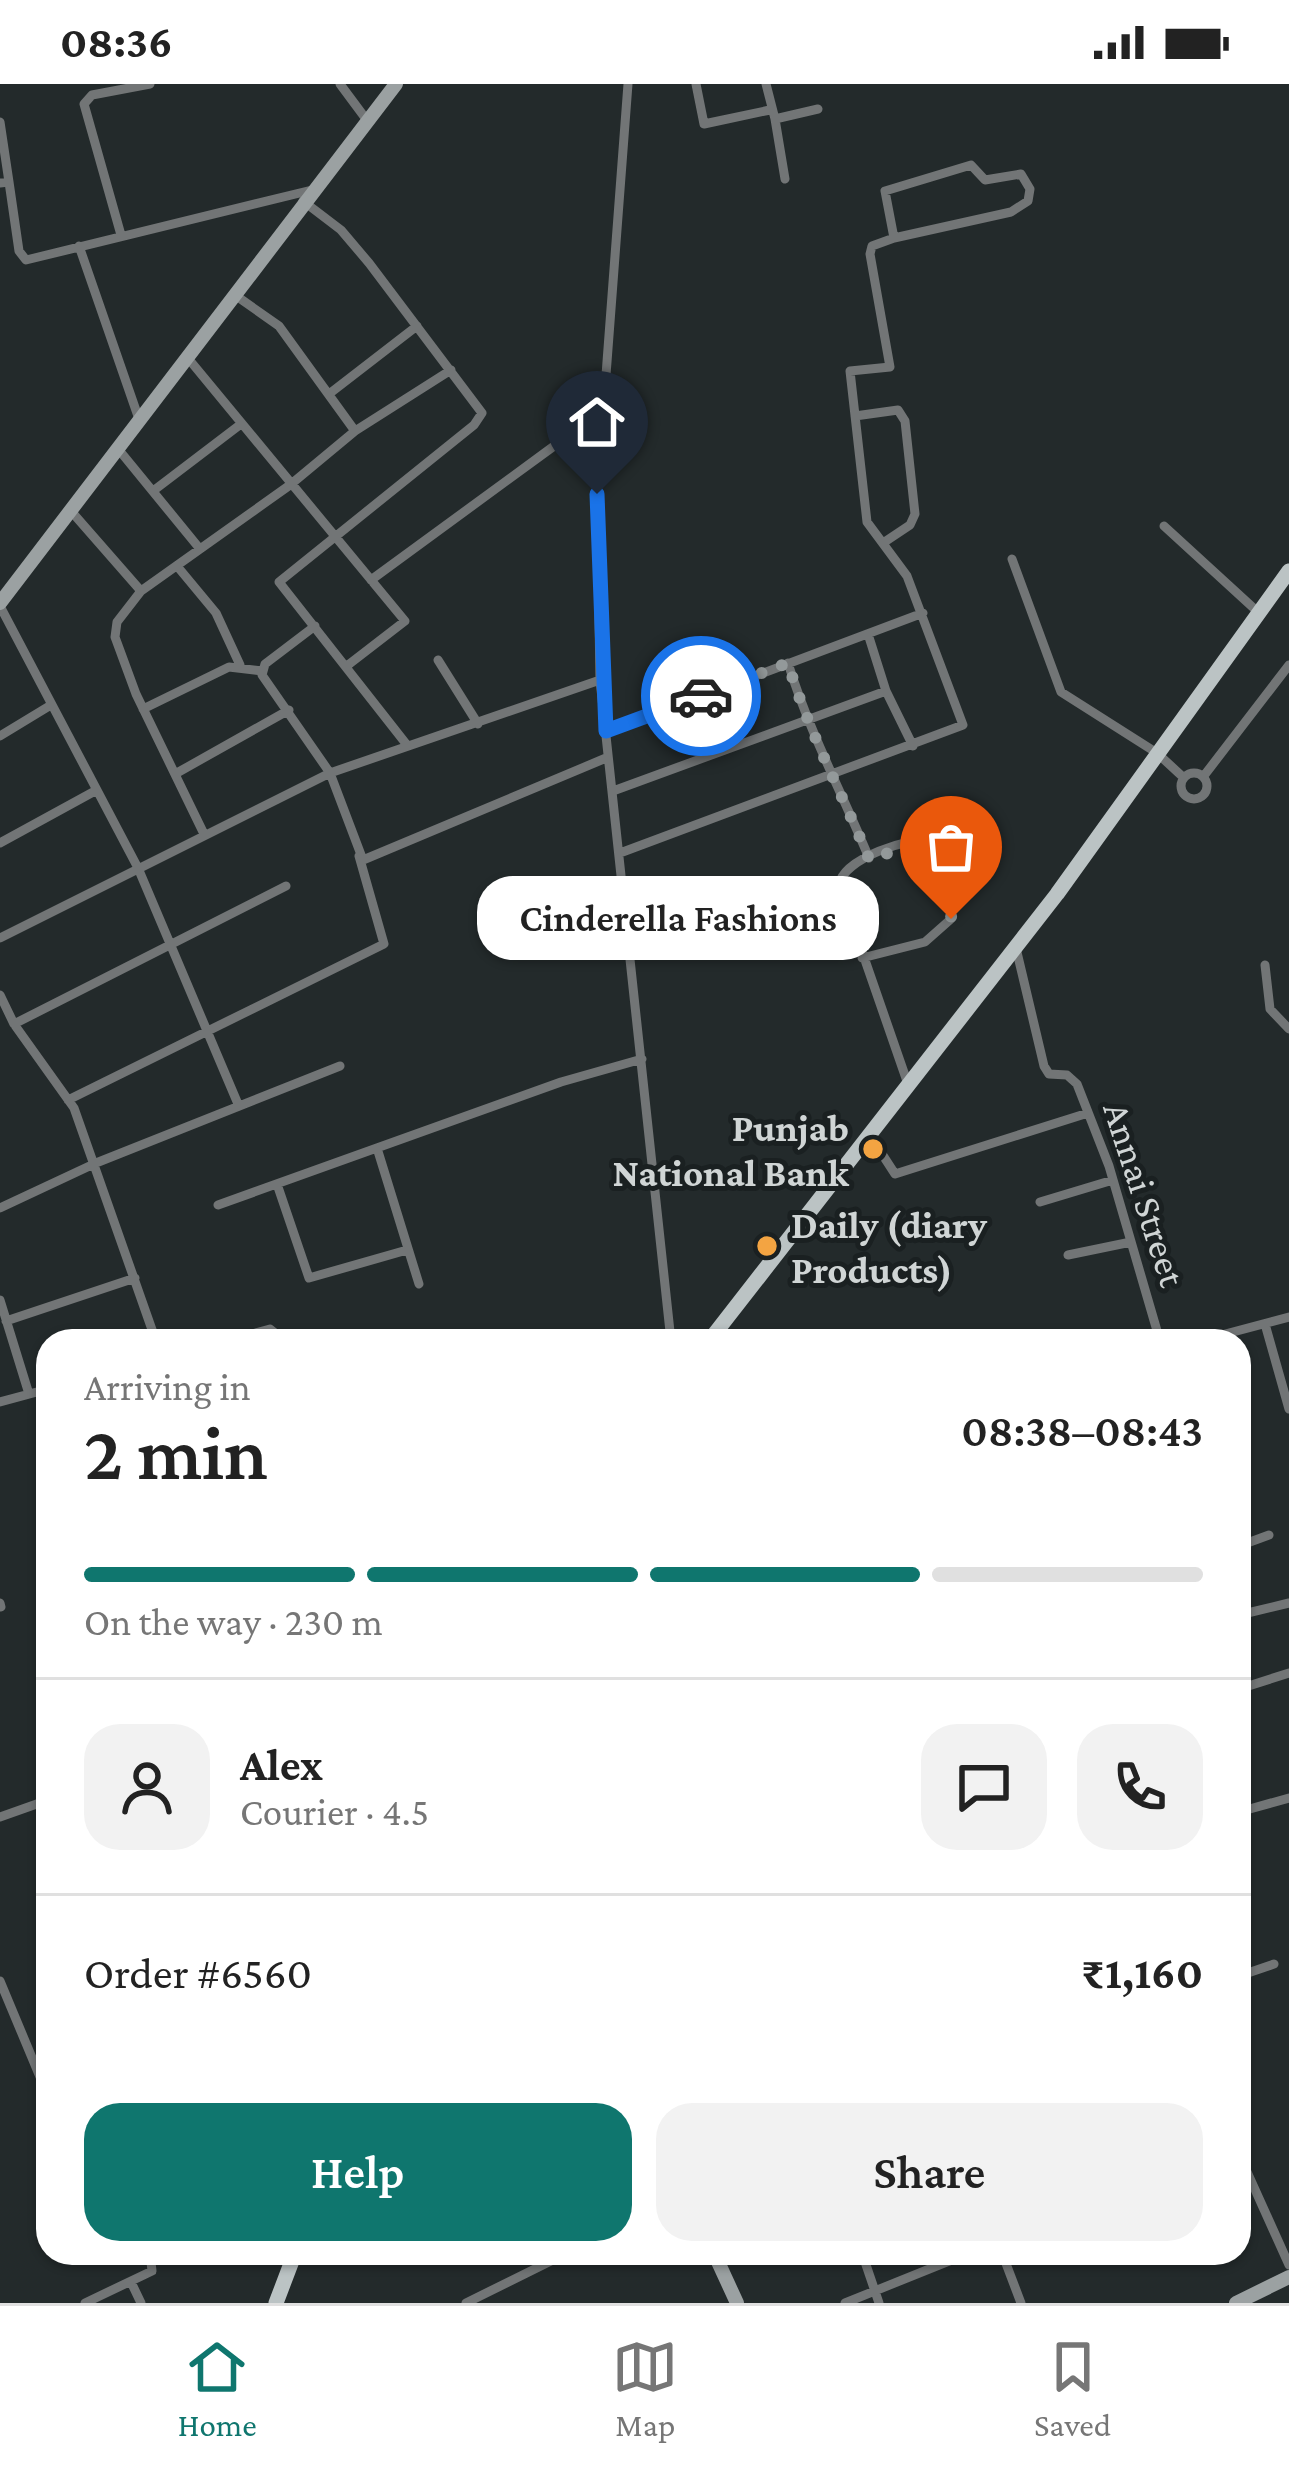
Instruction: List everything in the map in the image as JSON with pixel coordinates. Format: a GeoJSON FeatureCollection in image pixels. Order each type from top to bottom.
{"type":"FeatureCollection","features":[{"type":"Feature","properties":{"kind":"main road"},"geometry":{"type":"LineString","coordinates":[[719,1329],[1016,948],[1289,571]]}},
{"type":"Feature","properties":{"kind":"main road"},"geometry":{"type":"LineString","coordinates":[[276,2303],[290,2265]]}},
{"type":"Feature","properties":{"kind":"street"},"geometry":{"type":"LineString","coordinates":[[121,236],[84,104],[92,95],[150,84]]}},
{"type":"Feature","properties":{"kind":"street"},"geometry":{"type":"LineString","coordinates":[[340,84],[366,119]]}},
{"type":"Feature","properties":{"kind":"street"},"geometry":{"type":"LineString","coordinates":[[238,1104],[138,868],[0,604],[396,84]]}},
{"type":"Feature","properties":{"kind":"street"},"geometry":{"type":"LineString","coordinates":[[628,84],[597,494],[600,680],[670,1329]]}},
{"type":"Feature","properties":{"kind":"street"},"geometry":{"type":"LineString","coordinates":[[696,84],[704,124],[818,109]]}},
{"type":"Feature","properties":{"kind":"street"},"geometry":{"type":"LineString","coordinates":[[766,84],[785,179]]}},
{"type":"Feature","properties":{"kind":"street"},"geometry":{"type":"LineString","coordinates":[[0,122],[4,183],[17,242],[26,260],[307,195]]}},
{"type":"Feature","properties":{"kind":"street"},"geometry":{"type":"LineString","coordinates":[[620,853],[959,729],[965,720],[908,576],[867,522],[850,371],[890,367],[872,246],[1011,212],[1028,201],[1030,188],[1021,174],[986,180],[971,165],[885,191],[894,238]]}},
{"type":"Feature","properties":{"kind":"street"},"geometry":{"type":"LineString","coordinates":[[307,195],[340,230],[481,410],[478,421],[279,582],[407,745]]}},
{"type":"Feature","properties":{"kind":"street"},"geometry":{"type":"LineString","coordinates":[[0,246],[17,242]]}},
{"type":"Feature","properties":{"kind":"street"},"geometry":{"type":"LineString","coordinates":[[79,246],[140,423]]}},
{"type":"Feature","properties":{"kind":"street"},"geometry":{"type":"LineString","coordinates":[[235,295],[280,326],[355,430]]}},
{"type":"Feature","properties":{"kind":"street"},"geometry":{"type":"LineString","coordinates":[[329,394],[417,326]]}},
{"type":"Feature","properties":{"kind":"street"},"geometry":{"type":"LineString","coordinates":[[187,356],[405,621],[348,665]]}},
{"type":"Feature","properties":{"kind":"street"},"geometry":{"type":"LineString","coordinates":[[204,834],[143,709],[114,630],[141,591],[290,485],[355,430],[452,370]]}},
{"type":"Feature","properties":{"kind":"street"},"geometry":{"type":"LineString","coordinates":[[855,416],[896,410],[905,421],[915,514],[910,525],[883,543]]}},
{"type":"Feature","properties":{"kind":"street"},"geometry":{"type":"LineString","coordinates":[[371,580],[603,417]]}},
{"type":"Feature","properties":{"kind":"street"},"geometry":{"type":"LineString","coordinates":[[153,491],[241,424]]}},
{"type":"Feature","properties":{"kind":"street"},"geometry":{"type":"LineString","coordinates":[[119,450],[200,549]]}},
{"type":"Feature","properties":{"kind":"street"},"geometry":{"type":"LineString","coordinates":[[71,511],[141,591]]}},
{"type":"Feature","properties":{"kind":"street"},"geometry":{"type":"LineString","coordinates":[[1163,526],[1258,613]]}},
{"type":"Feature","properties":{"kind":"street"},"geometry":{"type":"LineString","coordinates":[[1012,559],[1061,692],[1157,754],[1184,778],[1203,777],[1289,664]]}},
{"type":"Feature","properties":{"kind":"street"},"geometry":{"type":"LineString","coordinates":[[177,566],[216,613],[240,665]]}},
{"type":"Feature","properties":{"kind":"street"},"geometry":{"type":"LineString","coordinates":[[606,731],[923,614]]}},
{"type":"Feature","properties":{"kind":"street"},"geometry":{"type":"LineString","coordinates":[[262,671],[315,626]]}},
{"type":"Feature","properties":{"kind":"street"},"geometry":{"type":"LineString","coordinates":[[868,634],[886,691],[913,746]]}},
{"type":"Feature","properties":{"kind":"street"},"geometry":{"type":"LineString","coordinates":[[438,661],[478,724]]}},
{"type":"Feature","properties":{"kind":"street"},"geometry":{"type":"LineString","coordinates":[[788,663],[806,722],[835,774],[869,859]]}},
{"type":"Feature","properties":{"kind":"street"},"geometry":{"type":"LineString","coordinates":[[68,1100],[384,944],[330,773],[262,671],[240,665],[143,709]]}},
{"type":"Feature","properties":{"kind":"street"},"geometry":{"type":"LineString","coordinates":[[0,938],[330,773],[600,680]]}},
{"type":"Feature","properties":{"kind":"street"},"geometry":{"type":"LineString","coordinates":[[614,791],[886,691]]}},
{"type":"Feature","properties":{"kind":"street"},"geometry":{"type":"LineString","coordinates":[[0,736],[51,705]]}},
{"type":"Feature","properties":{"kind":"street"},"geometry":{"type":"LineString","coordinates":[[175,773],[289,710]]}},
{"type":"Feature","properties":{"kind":"street"},"geometry":{"type":"LineString","coordinates":[[357,851],[362,859],[370,859],[606,758]]}},
{"type":"Feature","properties":{"kind":"street"},"geometry":{"type":"LineString","coordinates":[[1184,778],[1184,795],[1197,797],[1207,792],[1203,777]]}},
{"type":"Feature","properties":{"kind":"street"},"geometry":{"type":"LineString","coordinates":[[0,843],[95,790]]}},
{"type":"Feature","properties":{"kind":"street"},"geometry":{"type":"LineString","coordinates":[[862,958],[925,942],[955,913],[934,839],[850,866],[839,885],[862,958],[909,1087]]}},
{"type":"Feature","properties":{"kind":"street"},"geometry":{"type":"LineString","coordinates":[[14,1024],[286,886]]}},
{"type":"Feature","properties":{"kind":"street","name":"Annai Street"},"geometry":{"type":"LineString","coordinates":[[1016,948],[1044,1066],[1049,1074],[1073,1078],[1088,1112],[1156,1329]]}},
{"type":"Feature","properties":{"kind":"street"},"geometry":{"type":"LineString","coordinates":[[1265,965],[1270,1009],[1289,1029]]}},
{"type":"Feature","properties":{"kind":"street"},"geometry":{"type":"LineString","coordinates":[[0,995],[14,1024],[68,1100],[95,1163],[152,1329]]}},
{"type":"Feature","properties":{"kind":"street"},"geometry":{"type":"LineString","coordinates":[[218,1204],[642,1058]]}},
{"type":"Feature","properties":{"kind":"street"},"geometry":{"type":"LineString","coordinates":[[0,1208],[95,1163],[340,1066]]}},
{"type":"Feature","properties":{"kind":"street"},"geometry":{"type":"LineString","coordinates":[[871,1137],[889,1171],[898,1174],[1088,1112]]}},
{"type":"Feature","properties":{"kind":"street"},"geometry":{"type":"LineString","coordinates":[[377,1148],[419,1284]]}},
{"type":"Feature","properties":{"kind":"street"},"geometry":{"type":"LineString","coordinates":[[1040,1202],[1113,1180]]}},
{"type":"Feature","properties":{"kind":"street"},"geometry":{"type":"LineString","coordinates":[[278,1187],[309,1278],[407,1250]]}},
{"type":"Feature","properties":{"kind":"street"},"geometry":{"type":"LineString","coordinates":[[1068,1255],[1131,1242]]}},
{"type":"Feature","properties":{"kind":"street"},"geometry":{"type":"LineString","coordinates":[[7,1321],[135,1278]]}},
{"type":"Feature","properties":{"kind":"street"},"geometry":{"type":"LineString","coordinates":[[0,1300],[29,1394]]}},
{"type":"Feature","properties":{"kind":"street"},"geometry":{"type":"LineString","coordinates":[[1245,1329],[1289,1317]]}},
{"type":"Feature","properties":{"kind":"street"},"geometry":{"type":"LineString","coordinates":[[1265,1324],[1289,1409]]}},
{"type":"Feature","properties":{"kind":"street"},"geometry":{"type":"LineString","coordinates":[[0,1356],[16,1351]]}},
{"type":"Feature","properties":{"kind":"street"},"geometry":{"type":"LineString","coordinates":[[0,1402],[36,1392]]}},
{"type":"Feature","properties":{"kind":"street"},"geometry":{"type":"LineString","coordinates":[[1251,1542],[1269,1535]]}},
{"type":"Feature","properties":{"kind":"street"},"geometry":{"type":"LineString","coordinates":[[1251,1612],[1289,1603]]}},
{"type":"Feature","properties":{"kind":"street"},"geometry":{"type":"LineString","coordinates":[[1251,1685],[1289,1672]]}},
{"type":"Feature","properties":{"kind":"street"},"geometry":{"type":"LineString","coordinates":[[1251,1809],[1289,1798]]}},
{"type":"Feature","properties":{"kind":"street"},"geometry":{"type":"LineString","coordinates":[[0,1817],[36,1804]]}},
{"type":"Feature","properties":{"kind":"street"},"geometry":{"type":"LineString","coordinates":[[1251,1972],[1274,1964]]}},
{"type":"Feature","properties":{"kind":"street"},"geometry":{"type":"LineString","coordinates":[[0,1981],[36,2067]]}},
{"type":"Feature","properties":{"kind":"street"},"geometry":{"type":"LineString","coordinates":[[1251,2181],[1289,2265]]}},
{"type":"Feature","properties":{"kind":"street"},"geometry":{"type":"LineString","coordinates":[[85,2303],[152,2271],[152,2265]]}},
{"type":"Feature","properties":{"kind":"street"},"geometry":{"type":"LineString","coordinates":[[466,2303],[543,2265]]}},
{"type":"Feature","properties":{"kind":"street"},"geometry":{"type":"LineString","coordinates":[[720,2265],[737,2303]]}},
{"type":"Feature","properties":{"kind":"street"},"geometry":{"type":"LineString","coordinates":[[866,2265],[879,2303]]}},
{"type":"Feature","properties":{"kind":"street"},"geometry":{"type":"LineString","coordinates":[[845,2303],[938,2265]]}},
{"type":"Feature","properties":{"kind":"street"},"geometry":{"type":"LineString","coordinates":[[1007,2265],[1021,2303]]}},
{"type":"Feature","properties":{"kind":"street"},"geometry":{"type":"LineString","coordinates":[[1236,2303],[1289,2277]]}},
{"type":"Feature","properties":{"kind":"street"},"geometry":{"type":"LineString","coordinates":[[131,2282],[141,2303]]}},
{"type":"Feature","properties":{"kind":"way so far"},"geometry":{"type":"LineString","coordinates":[[701,696],[788,663],[806,722],[835,774],[869,859],[918,839],[934,839],[952,898],[955,913],[951,919]]}},
{"type":"Feature","properties":{"kind":"place","name":"Cinderella Fashions"},"geometry":{"type":"Point","coordinates":[951,919]}},
{"type":"Feature","properties":{"kind":"place","name":"Punjab National Bank"},"geometry":{"type":"Point","coordinates":[873,1149]}},
{"type":"Feature","properties":{"kind":"place","name":"Daily (diary Products)"},"geometry":{"type":"Point","coordinates":[767,1246]}},
{"type":"Feature","properties":{"kind":"route"},"geometry":{"type":"LineString","coordinates":[[597,494],[600,680],[606,731],[701,696]]}}]}
